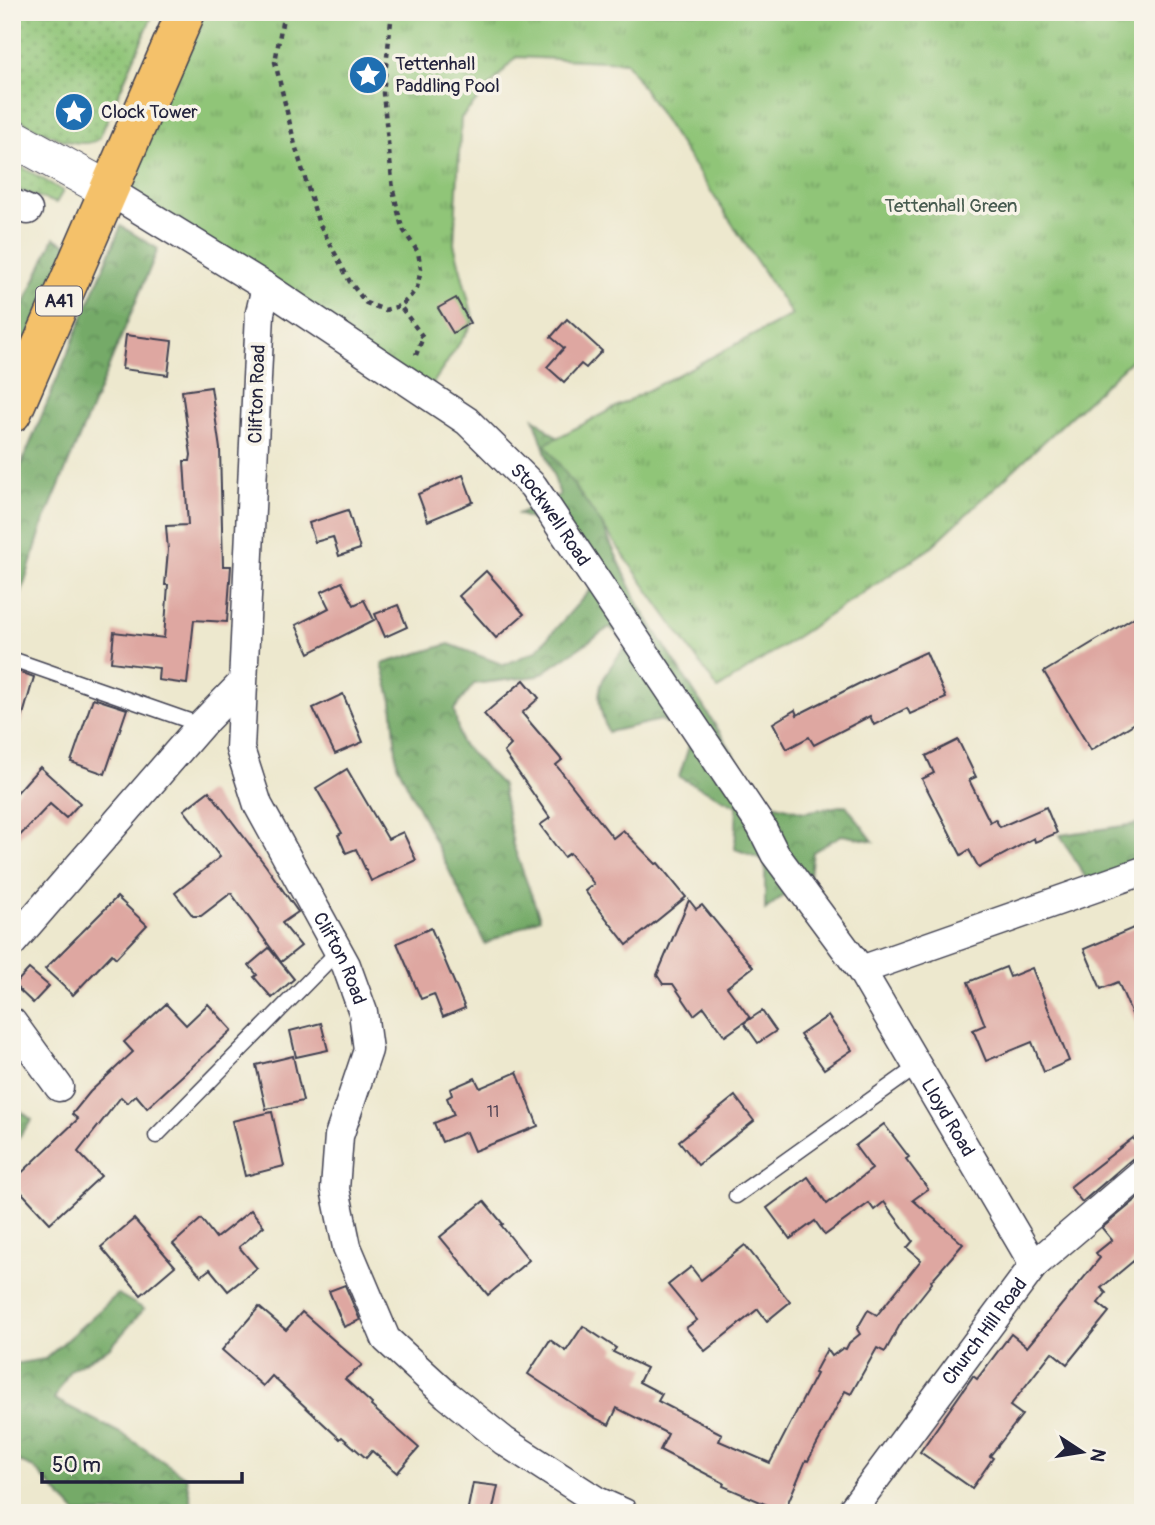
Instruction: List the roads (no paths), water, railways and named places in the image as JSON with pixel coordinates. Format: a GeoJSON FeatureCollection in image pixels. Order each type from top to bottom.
{"type":"FeatureCollection","features":[{"type":"Feature","properties":{"kind":"highway","name":"A41"},"geometry":{"type":"LineString","coordinates":[[12,413],[186,12]]}},
{"type":"Feature","properties":{"kind":"street"},"geometry":{"type":"LineString","coordinates":[[12,137],[108,190]]}},
{"type":"Feature","properties":{"kind":"street","name":"Stockwell Road"},"geometry":{"type":"LineString","coordinates":[[108,190],[266,287],[467,421],[533,486],[747,806],[775,854],[861,970]]}},
{"type":"Feature","properties":{"kind":"street","name":"Clifton Road"},"geometry":{"type":"LineString","coordinates":[[266,287],[260,313],[240,749],[258,805],[339,950],[363,1012],[368,1050],[339,1136],[335,1189],[347,1247],[386,1339],[447,1395],[504,1441],[597,1507],[624,1513]]}},
{"type":"Feature","properties":{"kind":"street"},"geometry":{"type":"LineString","coordinates":[[12,943],[201,725],[242,683]]}},
{"type":"Feature","properties":{"kind":"street"},"geometry":{"type":"LineString","coordinates":[[861,970],[1143,871]]}},
{"type":"Feature","properties":{"kind":"street","name":"Lloyd Road"},"geometry":{"type":"LineString","coordinates":[[861,970],[1034,1265]]}},
{"type":"Feature","properties":{"kind":"street"},"geometry":{"type":"LineString","coordinates":[[12,1022],[59,1087]]}},
{"type":"Feature","properties":{"kind":"street","name":"Church Hill Road"},"geometry":{"type":"LineString","coordinates":[[850,1513],[1034,1265],[1143,1172]]}},
{"type":"Feature","properties":{"kind":"lane"},"geometry":{"type":"LineString","coordinates":[[12,659],[201,725]]}},
{"type":"Feature","properties":{"kind":"lane"},"geometry":{"type":"LineString","coordinates":[[156,1136],[339,950]]}},
{"type":"Feature","properties":{"kind":"lane"},"geometry":{"type":"LineString","coordinates":[[736,1196],[918,1066]]}},
{"type":"Feature","properties":{"kind":"place","name":"Tettenhall Paddling Pool"},"geometry":{"type":"Point","coordinates":[368,75]}},
{"type":"Feature","properties":{"kind":"place","name":"Clock Tower"},"geometry":{"type":"Point","coordinates":[74,112]}},
{"type":"Feature","properties":{"kind":"park label","name":"Tettenhall Green"},"geometry":{"type":"Point","coordinates":[951,206]}}]}
